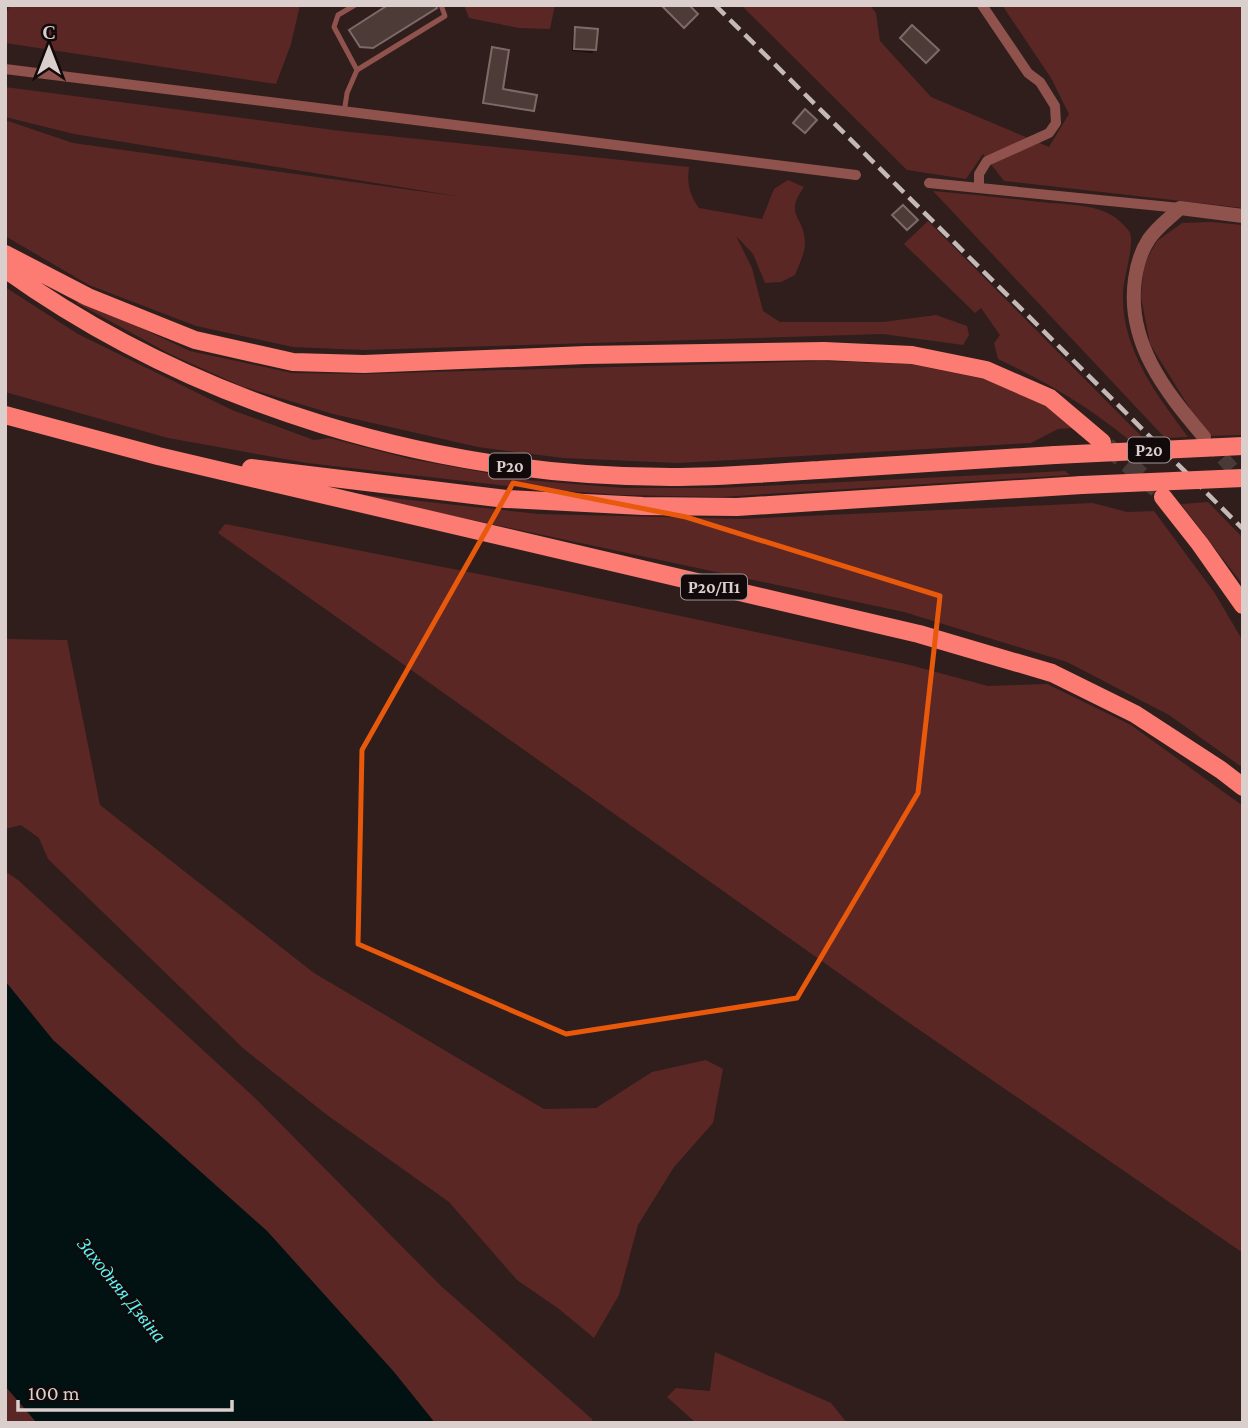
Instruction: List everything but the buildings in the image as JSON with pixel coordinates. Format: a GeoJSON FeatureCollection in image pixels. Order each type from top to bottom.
{"type":"FeatureCollection","features":[{"type":"Feature","properties":{"kind":"main road"},"geometry":{"type":"LineString","coordinates":[[5,254],[88,297],[195,340],[293,362],[364,365],[586,355],[824,351],[912,355],[986,370],[1049,398],[1102,442]]}},
{"type":"Feature","properties":{"kind":"main road","name":"Р20"},"geometry":{"type":"LineString","coordinates":[[5,268],[91,326],[161,361],[239,395],[316,422],[393,443],[491,463],[573,473],[671,477],[1243,446]]}},
{"type":"Feature","properties":{"kind":"main road","name":"Р20"},"geometry":{"type":"LineString","coordinates":[[5,415],[158,456],[506,499],[643,506],[737,507],[1082,485],[1243,478]]}},
{"type":"Feature","properties":{"kind":"main road","name":"Р20/П1"},"geometry":{"type":"LineString","coordinates":[[158,456],[919,634],[1052,673],[1135,714],[1243,787]]}},
{"type":"Feature","properties":{"kind":"main road"},"geometry":{"type":"LineString","coordinates":[[1163,498],[1243,605]]}},
{"type":"Feature","properties":{"kind":"street"},"geometry":{"type":"LineString","coordinates":[[979,188],[979,174],[987,161],[1049,133],[1056,123],[1055,106],[1040,82],[1028,73],[982,5]]}},
{"type":"Feature","properties":{"kind":"street"},"geometry":{"type":"LineString","coordinates":[[5,69],[344,113],[856,174]]}},
{"type":"Feature","properties":{"kind":"street"},"geometry":{"type":"LineString","coordinates":[[929,183],[1243,216]]}},
{"type":"Feature","properties":{"kind":"street"},"geometry":{"type":"LineString","coordinates":[[1180,208],[1150,237],[1137,261],[1133,294],[1135,320],[1142,348],[1170,396],[1204,437]]}},
{"type":"Feature","properties":{"kind":"lane"},"geometry":{"type":"LineString","coordinates":[[355,5],[338,15],[334,27],[357,70]]}},
{"type":"Feature","properties":{"kind":"lane"},"geometry":{"type":"LineString","coordinates":[[344,113],[346,93],[357,70],[445,16],[441,5]]}},
{"type":"Feature","properties":{"kind":"highlighted area"},"geometry":{"type":"Polygon","coordinates":[[[513,483],[686,517],[940,596],[918,793],[797,998],[566,1034],[358,944],[362,750],[513,483]]]}},
{"type":"Feature","properties":{"kind":"shaded area"},"geometry":{"type":"Polygon","coordinates":[[[10,5],[300,5],[291,44],[276,84],[5,43],[5,16],[10,5]]]}},
{"type":"Feature","properties":{"kind":"shaded area"},"geometry":{"type":"Polygon","coordinates":[[[464,5],[555,5],[550,29],[519,28],[469,18],[464,5]]]}},
{"type":"Feature","properties":{"kind":"shaded area"},"geometry":{"type":"Polygon","coordinates":[[[741,5],[870,5],[876,13],[880,41],[931,97],[1049,147],[1069,114],[1051,78],[1002,5],[1243,5],[1243,208],[1004,181],[983,154],[966,179],[907,170],[741,5]]]}},
{"type":"Feature","properties":{"kind":"shaded area"},"geometry":{"type":"Polygon","coordinates":[[[5,87],[341,131],[689,167],[690,189],[699,208],[762,219],[774,189],[788,180],[804,187],[795,204],[805,243],[795,275],[781,282],[765,283],[753,254],[736,236],[752,268],[763,311],[780,322],[883,322],[936,315],[967,326],[969,335],[963,345],[883,334],[364,350],[293,347],[196,326],[89,285],[5,236],[5,120],[73,143],[462,197],[74,134],[5,117],[5,87]]]}},
{"type":"Feature","properties":{"kind":"shaded area"},"geometry":{"type":"Polygon","coordinates":[[[933,191],[1068,204],[1088,207],[1115,217],[1131,236],[1123,293],[1128,333],[1153,388],[1188,437],[1165,438],[933,191]]]}},
{"type":"Feature","properties":{"kind":"shaded area"},"geometry":{"type":"Polygon","coordinates":[[[928,221],[1144,439],[1129,440],[1066,395],[998,359],[994,343],[1000,335],[981,308],[975,313],[904,244],[928,221]]]}},
{"type":"Feature","properties":{"kind":"shaded area"},"geometry":{"type":"Polygon","coordinates":[[[1182,223],[1243,225],[1243,435],[1207,436],[1150,344],[1141,297],[1144,264],[1157,241],[1182,223]]]}},
{"type":"Feature","properties":{"kind":"shaded area"},"geometry":{"type":"Polygon","coordinates":[[[5,287],[78,334],[232,410],[314,440],[329,438],[410,459],[526,480],[623,488],[720,488],[1065,471],[1070,475],[720,497],[621,495],[525,488],[307,463],[168,438],[5,392],[5,287]]]}},
{"type":"Feature","properties":{"kind":"shaded area"},"geometry":{"type":"Polygon","coordinates":[[[79,299],[190,351],[292,373],[364,374],[822,361],[910,364],[984,379],[1044,403],[1073,428],[1058,429],[1031,443],[678,463],[563,458],[478,447],[333,414],[241,386],[170,354],[77,303],[79,299]]]}},
{"type":"Feature","properties":{"kind":"shaded area"},"geometry":{"type":"Polygon","coordinates":[[[346,493],[539,514],[742,519],[1093,503],[1127,512],[1154,511],[1214,592],[1243,641],[1243,768],[1169,715],[1067,662],[904,612],[346,493]]]}},
{"type":"Feature","properties":{"kind":"shaded area"},"geometry":{"type":"Polygon","coordinates":[[[1208,502],[1243,538],[1243,585],[1181,504],[1208,502]]]}},
{"type":"Feature","properties":{"kind":"shaded area"},"geometry":{"type":"Polygon","coordinates":[[[225,524],[544,587],[906,664],[988,686],[1047,684],[1131,725],[1243,806],[1243,1253],[905,1020],[218,533],[225,524]]]}},
{"type":"Feature","properties":{"kind":"shaded area"},"geometry":{"type":"Polygon","coordinates":[[[5,639],[67,640],[100,805],[314,973],[544,1109],[596,1108],[652,1072],[706,1060],[723,1069],[713,1123],[674,1167],[638,1225],[619,1295],[594,1338],[559,1309],[517,1280],[449,1202],[327,1115],[244,1049],[48,859],[39,838],[21,825],[5,829],[5,639]]]}},
{"type":"Feature","properties":{"kind":"shaded area"},"geometry":{"type":"Polygon","coordinates":[[[5,871],[255,1098],[441,1286],[592,1419],[593,1423],[435,1423],[394,1372],[267,1231],[53,1040],[5,981],[5,871]]]}},
{"type":"Feature","properties":{"kind":"shaded area"},"geometry":{"type":"Polygon","coordinates":[[[715,1352],[831,1403],[847,1423],[696,1423],[667,1397],[676,1388],[710,1391],[715,1352]]]}},
{"type":"Feature","properties":{"kind":"shaded area"},"geometry":{"type":"Polygon","coordinates":[[[5,1386],[9,1390],[37,1423],[5,1423],[5,1386]]]}},
{"type":"Feature","properties":{"kind":"water","name":"Заходняя Дзвіна"},"geometry":{"type":"Polygon","coordinates":[[[5,981],[53,1040],[267,1231],[394,1372],[435,1423],[37,1423],[5,1386],[5,981]]]}},
{"type":"Feature","properties":{"kind":"tunnel"},"geometry":{"type":"LineString","coordinates":[[1209,442],[1243,481]]}},
{"type":"Feature","properties":{"kind":"tunnel"},"geometry":{"type":"LineString","coordinates":[[1107,446],[1157,489]]}},
{"type":"Feature","properties":{"kind":"railway"},"geometry":{"type":"LineString","coordinates":[[715,5],[1243,529]]}}]}
